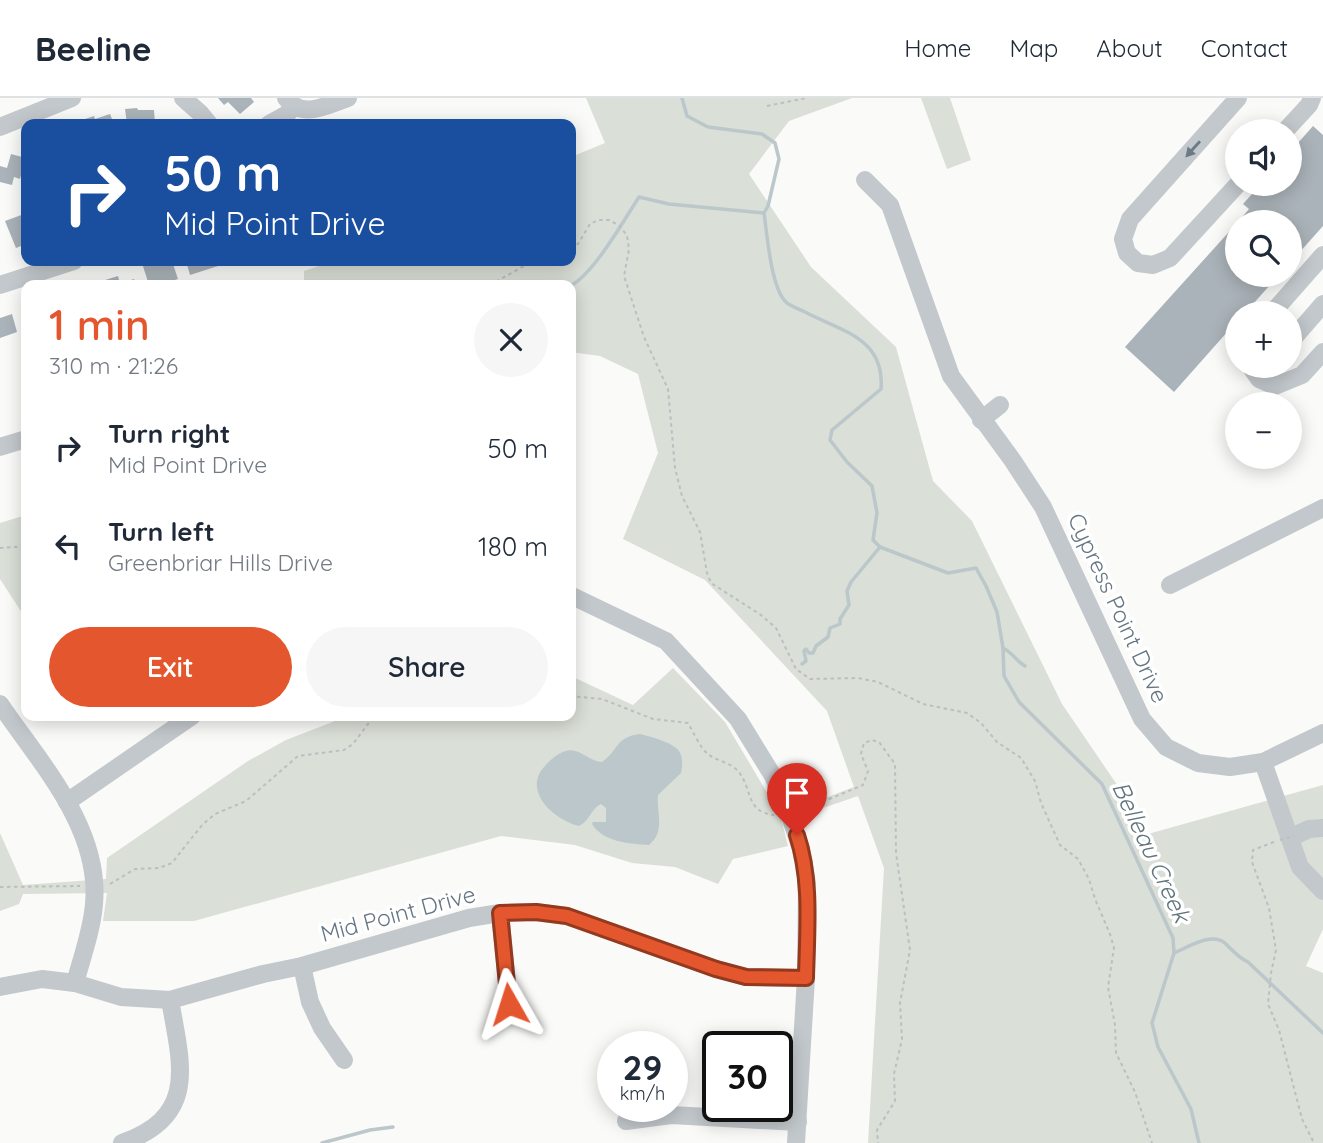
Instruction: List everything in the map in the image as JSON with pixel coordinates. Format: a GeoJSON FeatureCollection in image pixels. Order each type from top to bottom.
{"type":"FeatureCollection","features":[{"type":"Feature","properties":{"kind":"street"},"geometry":{"type":"LineString","coordinates":[[0,127],[72,98]]}},
{"type":"Feature","properties":{"kind":"street"},"geometry":{"type":"LineString","coordinates":[[183,98],[205,119]]}},
{"type":"Feature","properties":{"kind":"street"},"geometry":{"type":"LineString","coordinates":[[278,119],[287,114],[290,102],[313,110],[348,98]]}},
{"type":"Feature","properties":{"kind":"street"},"geometry":{"type":"LineString","coordinates":[[1227,196],[1170,258],[1153,265],[1138,263],[1126,253],[1123,239],[1130,219],[1238,98]]}},
{"type":"Feature","properties":{"kind":"street"},"geometry":{"type":"LineString","coordinates":[[1296,119],[1312,98],[1323,107]]}},
{"type":"Feature","properties":{"kind":"street","name":"Cypress Point Drive"},"geometry":{"type":"LineString","coordinates":[[866,180],[890,205],[951,376],[1043,507],[1142,719],[1167,747],[1198,762],[1230,767],[1263,762],[1323,733]]}},
{"type":"Feature","properties":{"kind":"street"},"geometry":{"type":"LineString","coordinates":[[1283,301],[1323,256]]}},
{"type":"Feature","properties":{"kind":"street"},"geometry":{"type":"LineString","coordinates":[[0,285],[59,266]]}},
{"type":"Feature","properties":{"kind":"street"},"geometry":{"type":"LineString","coordinates":[[1302,328],[1323,304]]}},
{"type":"Feature","properties":{"kind":"street"},"geometry":{"type":"LineString","coordinates":[[1302,375],[1323,352]]}},
{"type":"Feature","properties":{"kind":"street"},"geometry":{"type":"LineString","coordinates":[[1267,378],[1275,386],[1295,378]]}},
{"type":"Feature","properties":{"kind":"street"},"geometry":{"type":"LineString","coordinates":[[981,419],[1000,405]]}},
{"type":"Feature","properties":{"kind":"street"},"geometry":{"type":"LineString","coordinates":[[0,447],[21,441]]}},
{"type":"Feature","properties":{"kind":"street"},"geometry":{"type":"LineString","coordinates":[[1170,585],[1323,508]]}},
{"type":"Feature","properties":{"kind":"street"},"geometry":{"type":"LineString","coordinates":[[576,598],[666,641],[738,719],[773,776],[789,813],[805,866],[806,978],[796,1143]]}},
{"type":"Feature","properties":{"kind":"street"},"geometry":{"type":"LineString","coordinates":[[0,704],[67,802],[90,851],[95,886],[91,921],[75,982]]}},
{"type":"Feature","properties":{"kind":"street"},"geometry":{"type":"LineString","coordinates":[[67,802],[185,721]]}},
{"type":"Feature","properties":{"kind":"street"},"geometry":{"type":"LineString","coordinates":[[1263,762],[1300,867],[1323,891]]}},
{"type":"Feature","properties":{"kind":"street"},"geometry":{"type":"LineString","coordinates":[[1287,838],[1309,829],[1323,828]]}},
{"type":"Feature","properties":{"kind":"street","name":"Mid Point Drive"},"geometry":{"type":"LineString","coordinates":[[0,987],[42,979],[75,982],[121,997],[170,1000],[302,966],[469,918],[500,913],[536,912],[567,916],[716,969],[746,977],[806,978]]}},
{"type":"Feature","properties":{"kind":"street"},"geometry":{"type":"LineString","coordinates":[[500,913],[509,1004]]}},
{"type":"Feature","properties":{"kind":"street"},"geometry":{"type":"LineString","coordinates":[[302,966],[310,1002],[322,1028],[344,1060]]}},
{"type":"Feature","properties":{"kind":"street"},"geometry":{"type":"LineString","coordinates":[[122,1143],[137,1138],[164,1119],[177,1097],[182,1071],[170,1000]]}},
{"type":"Feature","properties":{"kind":"street"},"geometry":{"type":"LineString","coordinates":[[688,1116],[798,1122]]}},
{"type":"Feature","properties":{"kind":"path"},"geometry":{"type":"LineString","coordinates":[[767,106],[806,98]]}},
{"type":"Feature","properties":{"kind":"path"},"geometry":{"type":"LineString","coordinates":[[576,245],[590,224],[598,220],[609,220],[620,226],[627,236],[629,248],[624,276],[644,337],[668,389],[675,468],[682,496],[700,532],[711,583],[761,615],[776,628],[796,669],[810,679],[858,678],[878,682],[923,704],[967,713],[981,723],[997,742],[1021,758],[1035,781],[1041,803],[1059,845],[1078,859],[1089,879],[1110,934],[1114,948],[1108,987],[1115,1025],[1116,1053],[1135,1092],[1152,1143]]}},
{"type":"Feature","properties":{"kind":"path"},"geometry":{"type":"LineString","coordinates":[[499,280],[524,266]]}},
{"type":"Feature","properties":{"kind":"path"},"geometry":{"type":"LineString","coordinates":[[0,548],[21,546]]}},
{"type":"Feature","properties":{"kind":"path"},"geometry":{"type":"LineString","coordinates":[[576,697],[602,699],[653,719],[688,723],[706,753],[737,770],[745,782],[754,807],[765,814],[799,811],[863,785],[868,771],[860,754],[864,743],[872,740],[879,742],[895,764],[896,853],[910,950],[901,1003],[902,1039],[894,1074],[895,1101],[877,1130],[878,1143]]}},
{"type":"Feature","properties":{"kind":"path"},"geometry":{"type":"LineString","coordinates":[[0,887],[95,886],[113,883],[135,869],[159,868],[172,863],[202,825],[215,814],[246,801],[298,756],[344,750],[353,744],[370,721]]}},
{"type":"Feature","properties":{"kind":"path"},"geometry":{"type":"LineString","coordinates":[[1287,838],[1253,850],[1252,862],[1269,908],[1276,950],[1270,976],[1268,1004],[1279,1030],[1302,1119],[1314,1143]]}},
{"type":"Feature","properties":{"kind":"shaded area"},"geometry":{"type":"Polygon","coordinates":[[[586,98],[852,98],[789,121],[749,174],[811,267],[896,347],[933,481],[972,521],[1062,704],[1148,834],[1323,785],[1323,929],[1306,966],[1323,973],[1323,1143],[868,1143],[884,868],[858,796],[782,822],[788,846],[733,859],[718,884],[675,867],[632,863],[575,845],[501,836],[194,921],[103,921],[107,893],[23,894],[19,904],[0,911],[0,833],[23,885],[106,879],[107,858],[248,761],[286,740],[335,721],[576,721],[576,678],[633,705],[673,668],[725,722],[778,811],[801,807],[854,787],[827,711],[705,580],[623,539],[658,453],[638,374],[600,356],[576,353],[576,280],[304,280],[304,271],[319,266],[576,266],[576,155],[605,143],[586,98]]]}},
{"type":"Feature","properties":{"kind":"shaded area"},"geometry":{"type":"Polygon","coordinates":[[[921,98],[950,98],[971,160],[947,169],[921,98]]]}},
{"type":"Feature","properties":{"kind":"shaded area"},"geometry":{"type":"Polygon","coordinates":[[[21,517],[21,611],[0,579],[0,523],[21,517]]]}},
{"type":"Feature","properties":{"kind":"shaded area"},"geometry":{"type":"Polygon","coordinates":[[[640,734],[675,747],[682,760],[681,773],[658,795],[659,828],[649,845],[618,841],[597,830],[593,822],[606,822],[606,808],[601,804],[579,826],[560,818],[544,804],[537,786],[538,776],[554,757],[571,750],[602,762],[621,741],[640,734]]]}},
{"type":"Feature","properties":{"kind":"building"},"geometry":{"type":"Polygon","coordinates":[[[218,98],[251,98],[254,102],[240,114],[228,102],[224,105],[218,98]]]}},
{"type":"Feature","properties":{"kind":"building"},"geometry":{"type":"Polygon","coordinates":[[[125,109],[154,110],[155,119],[126,119],[125,109]]]}},
{"type":"Feature","properties":{"kind":"building"},"geometry":{"type":"Polygon","coordinates":[[[110,114],[112,119],[95,119],[110,114]]]}},
{"type":"Feature","properties":{"kind":"building"},"geometry":{"type":"Polygon","coordinates":[[[1313,126],[1323,135],[1323,226],[1302,250],[1302,210],[1248,210],[1243,204],[1250,196],[1302,196],[1302,138],[1313,126]]]}},
{"type":"Feature","properties":{"kind":"building"},"geometry":{"type":"Polygon","coordinates":[[[11,154],[21,157],[20,179],[14,177],[12,185],[0,182],[0,166],[7,168],[11,154]]]}},
{"type":"Feature","properties":{"kind":"building"},"geometry":{"type":"Polygon","coordinates":[[[21,215],[21,246],[16,248],[5,221],[21,215]]]}},
{"type":"Feature","properties":{"kind":"building"},"geometry":{"type":"Polygon","coordinates":[[[1225,236],[1225,287],[1268,287],[1256,301],[1225,301],[1225,335],[1174,392],[1125,347],[1225,236]]]}},
{"type":"Feature","properties":{"kind":"building"},"geometry":{"type":"Polygon","coordinates":[[[143,266],[174,266],[178,279],[175,280],[147,280],[143,266]]]}},
{"type":"Feature","properties":{"kind":"building"},"geometry":{"type":"Polygon","coordinates":[[[187,266],[218,266],[190,275],[187,266]]]}},
{"type":"Feature","properties":{"kind":"building"},"geometry":{"type":"Polygon","coordinates":[[[12,314],[17,332],[0,338],[0,318],[12,314]]]}},
{"type":"Feature","properties":{"kind":"waterway","name":"Belleau Creek"},"geometry":{"type":"LineString","coordinates":[[682,98],[687,116],[708,127],[762,134],[775,143],[779,159],[764,213],[771,260],[781,295],[790,305],[846,331],[868,347],[876,358],[881,389],[832,430],[830,440],[847,462],[872,486],[877,513],[873,540],[880,547],[948,573],[976,568],[997,612],[1004,676],[1019,702],[1102,784],[1173,938],[1174,953],[1152,1023],[1158,1047],[1191,1109],[1199,1143]]}},
{"type":"Feature","properties":{"kind":"waterway"},"geometry":{"type":"LineString","coordinates":[[576,282],[598,259],[639,197],[669,204],[764,213]]}},
{"type":"Feature","properties":{"kind":"waterway"},"geometry":{"type":"LineString","coordinates":[[802,664],[806,661],[804,651],[806,649],[813,653],[816,646],[828,637],[830,628],[840,624],[840,619],[849,605],[847,591],[851,582],[880,547]]}},
{"type":"Feature","properties":{"kind":"waterway"},"geometry":{"type":"LineString","coordinates":[[1003,648],[1025,666]]}},
{"type":"Feature","properties":{"kind":"waterway"},"geometry":{"type":"LineString","coordinates":[[1174,953],[1200,941],[1220,940],[1248,962],[1323,1033]]}},
{"type":"Feature","properties":{"kind":"waterway"},"geometry":{"type":"LineString","coordinates":[[322,1143],[370,1130],[393,1127]]}},
{"type":"Feature","properties":{"kind":"route"},"geometry":{"type":"LineString","coordinates":[[509,1004],[500,913],[536,912],[567,916],[716,969],[746,977],[806,978],[807,883],[797,835]]}}]}
